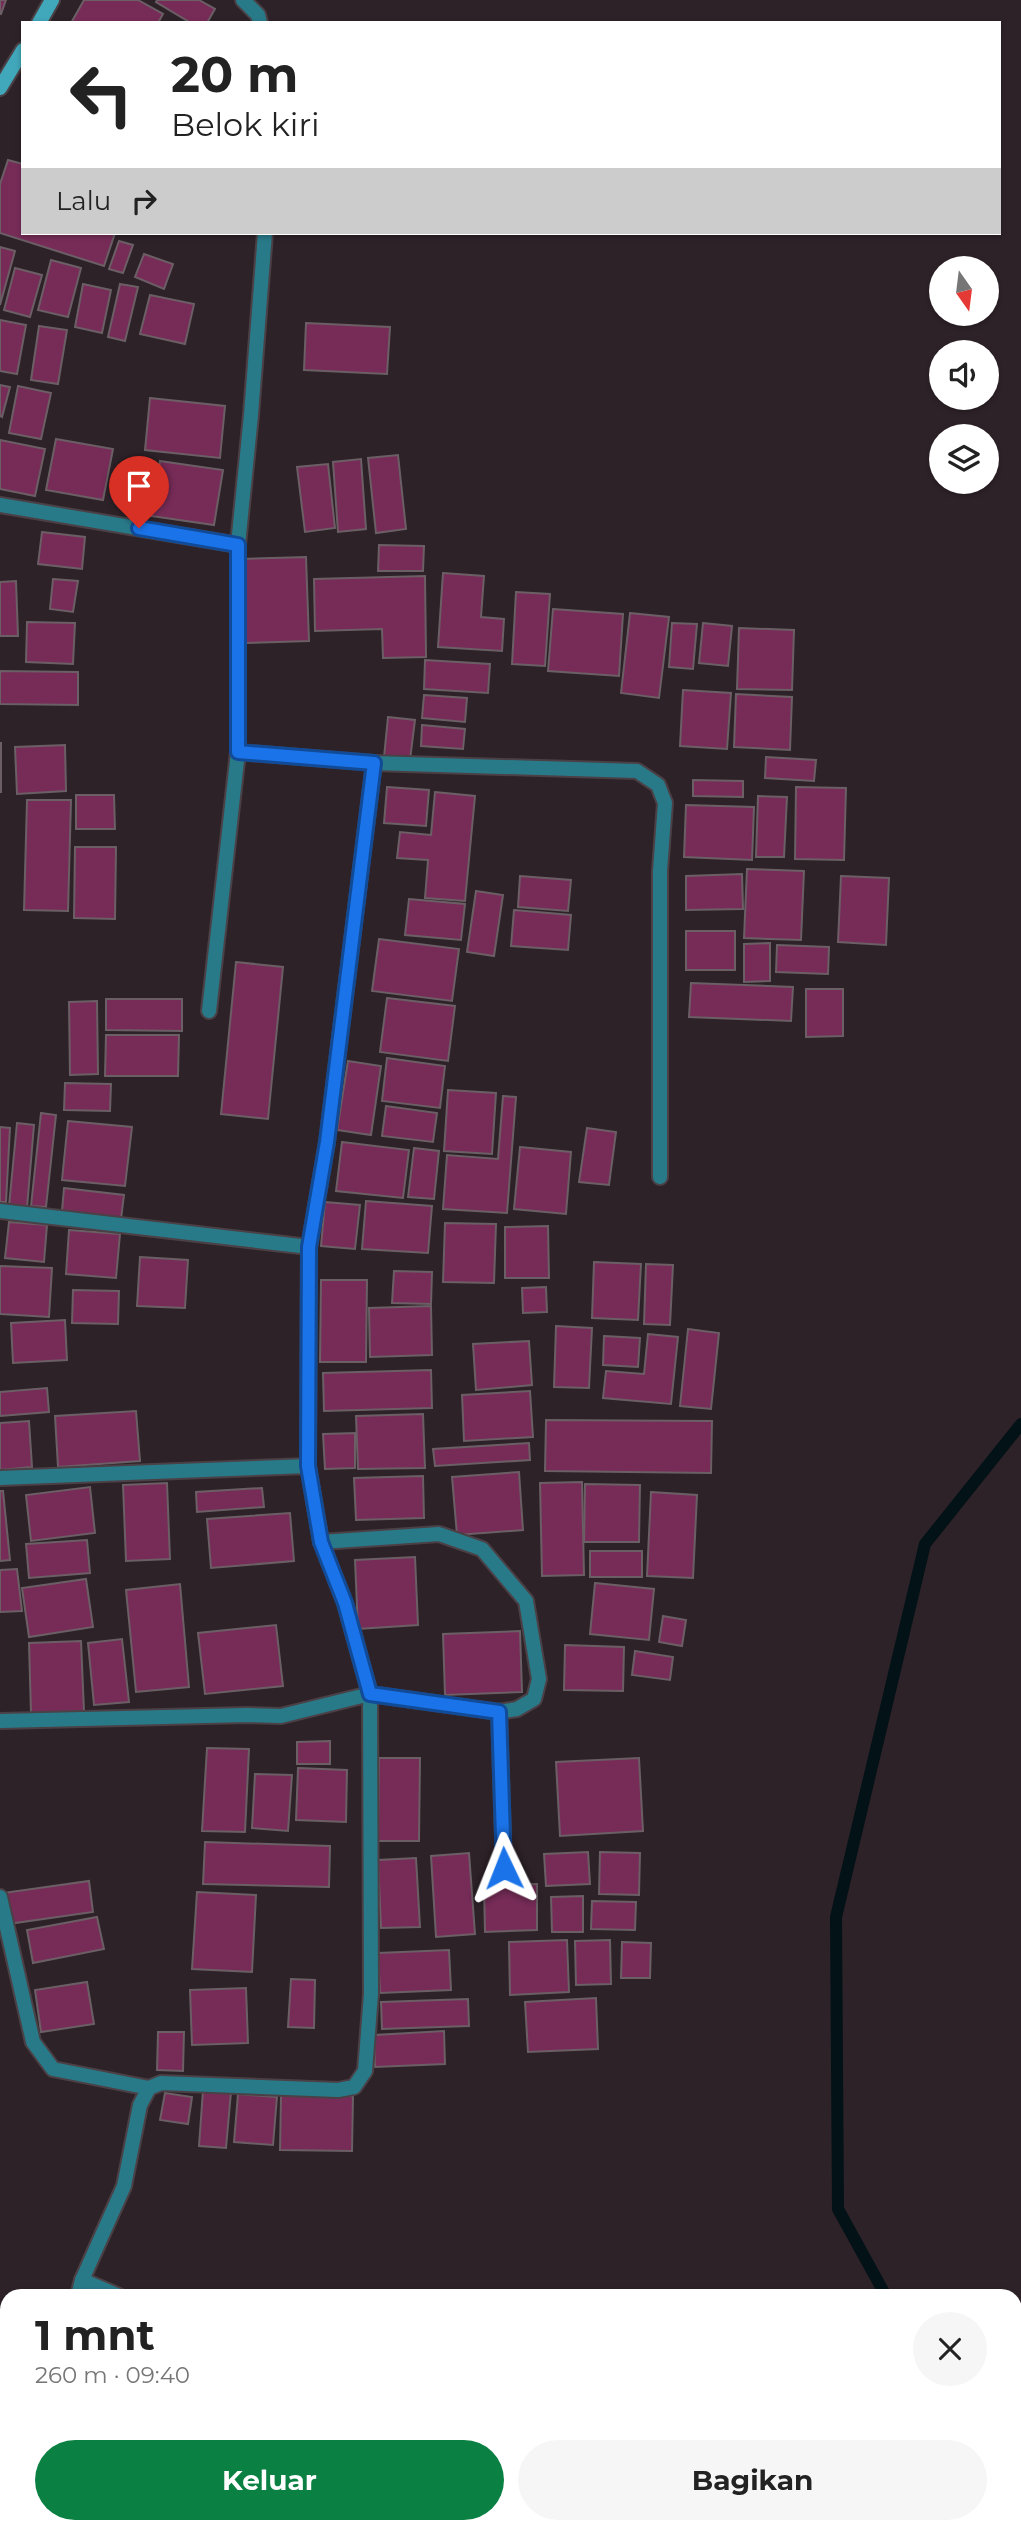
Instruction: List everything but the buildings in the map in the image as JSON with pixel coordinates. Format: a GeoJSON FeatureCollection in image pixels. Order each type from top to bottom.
{"type":"FeatureCollection","features":[{"type":"Feature","properties":{"kind":"main road"},"geometry":{"type":"LineString","coordinates":[[40,21],[52,0]]}},
{"type":"Feature","properties":{"kind":"main road"},"geometry":{"type":"LineString","coordinates":[[0,88],[21,53]]}},
{"type":"Feature","properties":{"kind":"street"},"geometry":{"type":"LineString","coordinates":[[243,0],[258,15],[260,21]]}},
{"type":"Feature","properties":{"kind":"street"},"geometry":{"type":"LineString","coordinates":[[209,1011],[238,752],[238,545],[265,235]]}},
{"type":"Feature","properties":{"kind":"street"},"geometry":{"type":"LineString","coordinates":[[0,505],[238,545]]}},
{"type":"Feature","properties":{"kind":"street"},"geometry":{"type":"LineString","coordinates":[[238,752],[374,763],[638,771],[658,785],[666,803],[660,871],[660,1177]]}},
{"type":"Feature","properties":{"kind":"street"},"geometry":{"type":"LineString","coordinates":[[0,1897],[33,2042],[53,2069],[149,2088],[161,2083],[338,2090],[354,2087],[365,2071],[371,1994],[370,1694],[345,1603],[321,1542],[308,1466],[309,1247],[327,1142],[374,763]]}},
{"type":"Feature","properties":{"kind":"street"},"geometry":{"type":"LineString","coordinates":[[0,1211],[309,1247]]}},
{"type":"Feature","properties":{"kind":"street"},"geometry":{"type":"LineString","coordinates":[[0,1478],[308,1466]]}},
{"type":"Feature","properties":{"kind":"street"},"geometry":{"type":"LineString","coordinates":[[0,1721],[281,1716],[370,1694],[499,1712],[517,1709],[534,1699],[539,1679],[526,1601],[482,1549],[439,1534],[321,1542]]}},
{"type":"Feature","properties":{"kind":"street"},"geometry":{"type":"LineString","coordinates":[[499,1712],[504,1868]]}},
{"type":"Feature","properties":{"kind":"street"},"geometry":{"type":"LineString","coordinates":[[80,2289],[124,2186],[140,2105],[149,2088]]}},
{"type":"Feature","properties":{"kind":"street"},"geometry":{"type":"LineString","coordinates":[[82,2280],[103,2289]]}},
{"type":"Feature","properties":{"kind":"waterway"},"geometry":{"type":"LineString","coordinates":[[882,2289],[838,2209],[836,1917],[925,1544],[1021,1424]]}},
{"type":"Feature","properties":{"kind":"route"},"geometry":{"type":"LineString","coordinates":[[139,528],[238,545],[238,752],[374,763],[327,1142],[309,1247],[308,1466],[321,1542],[345,1603],[370,1694],[499,1712],[504,1868]]}}]}
